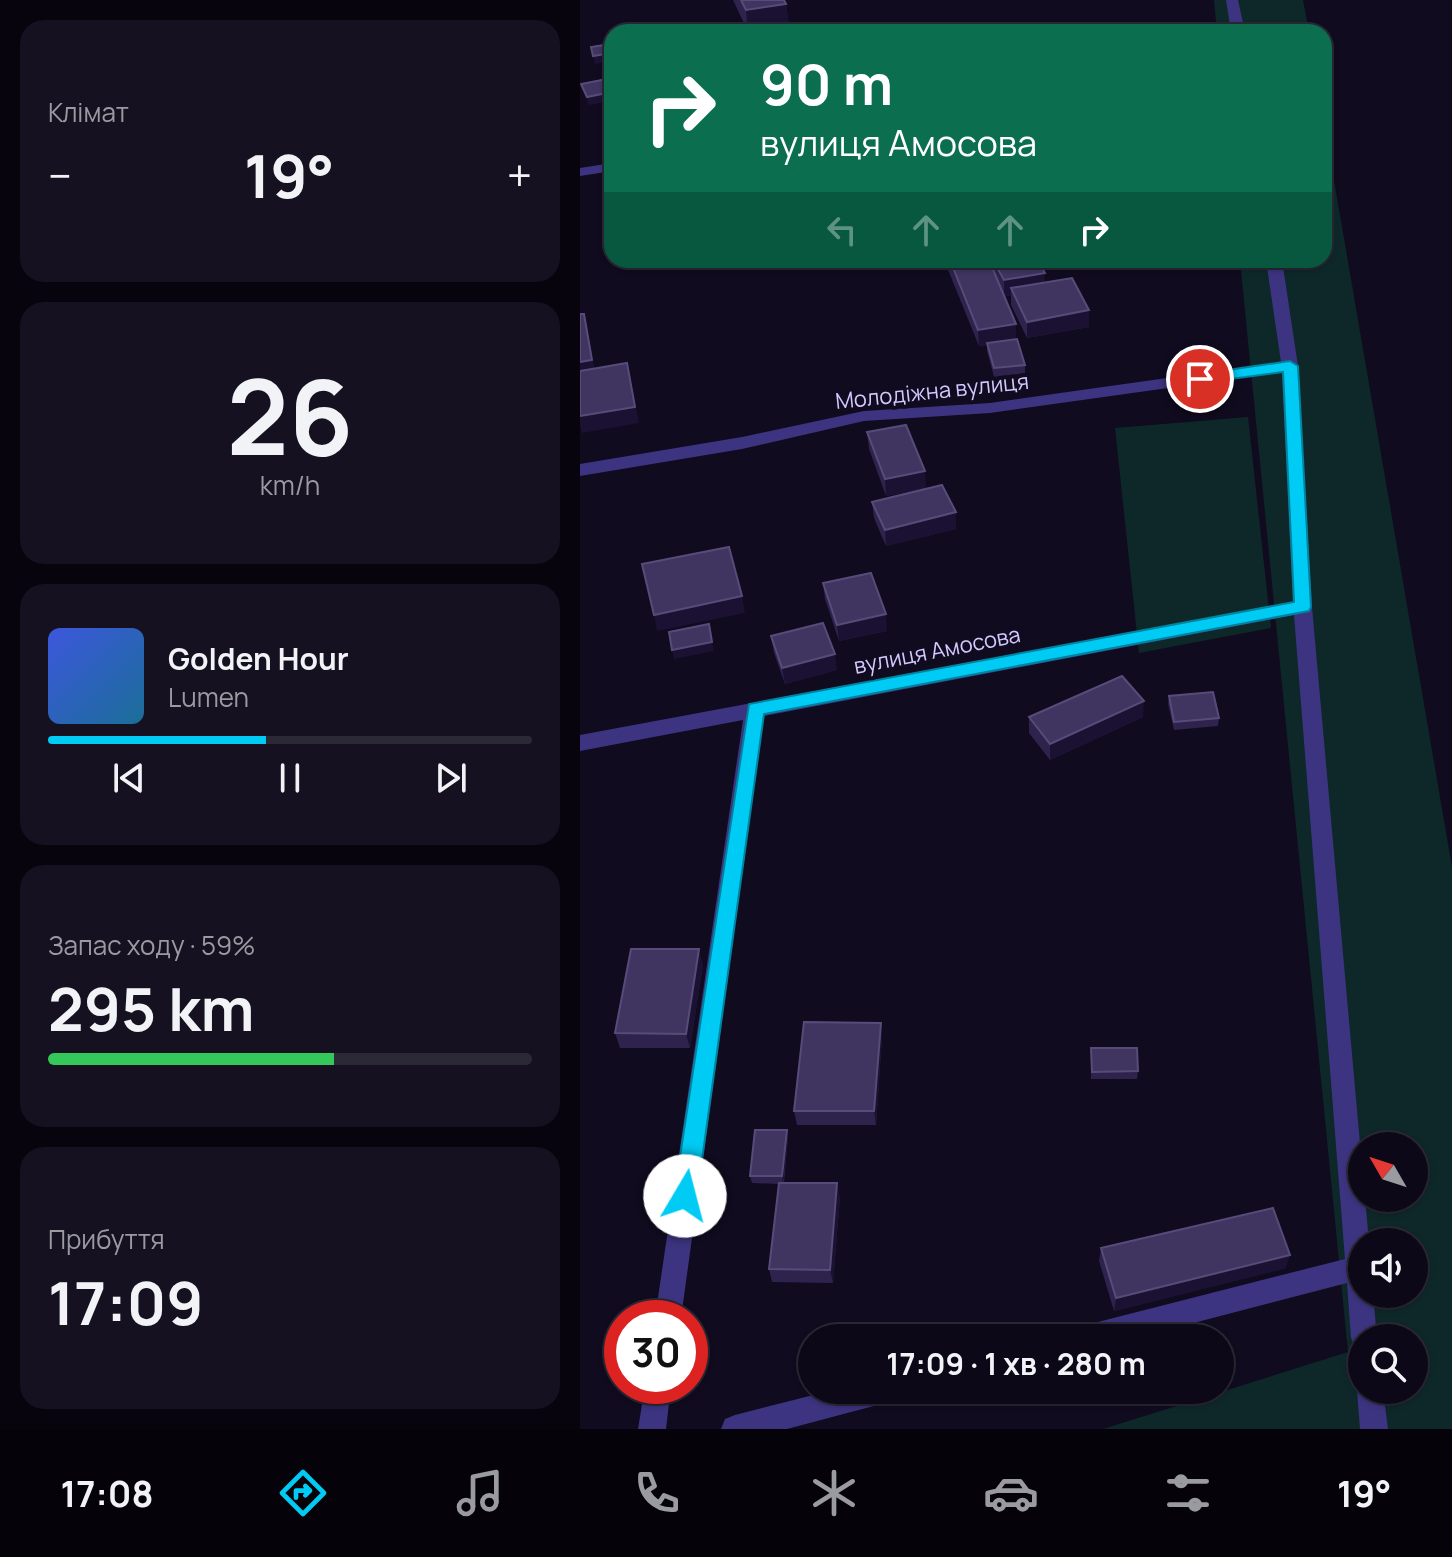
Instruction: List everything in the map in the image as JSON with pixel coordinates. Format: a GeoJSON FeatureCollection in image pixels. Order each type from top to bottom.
{"type":"FeatureCollection","features":[{"type":"Feature","properties":{"kind":"street"},"geometry":{"type":"LineString","coordinates":[[1232,0],[1236,24]]}},
{"type":"Feature","properties":{"kind":"street"},"geometry":{"type":"LineString","coordinates":[[580,172],[604,168]]}},
{"type":"Feature","properties":{"kind":"street"},"geometry":{"type":"LineString","coordinates":[[1275,268],[1290,366],[1303,607],[1354,1228]]}},
{"type":"Feature","properties":{"kind":"street","name":"Молодіжна вулиця"},"geometry":{"type":"LineString","coordinates":[[580,470],[742,443],[864,416],[990,408],[1290,366]]}},
{"type":"Feature","properties":{"kind":"street","name":"вулиця Амосова"},"geometry":{"type":"LineString","coordinates":[[580,743],[1303,607]]}},
{"type":"Feature","properties":{"kind":"street"},"geometry":{"type":"LineString","coordinates":[[671,1300],[755,708]]}},
{"type":"Feature","properties":{"kind":"street"},"geometry":{"type":"LineString","coordinates":[[1140,1324],[1348,1270]]}},
{"type":"Feature","properties":{"kind":"street"},"geometry":{"type":"LineString","coordinates":[[652,1429],[655,1404]]}},
{"type":"Feature","properties":{"kind":"street"},"geometry":{"type":"LineString","coordinates":[[735,1429],[831,1404]]}},
{"type":"Feature","properties":{"kind":"street"},"geometry":{"type":"LineString","coordinates":[[1371,1404],[1374,1429]]}},
{"type":"Feature","properties":{"kind":"green space"},"geometry":{"type":"Polygon","coordinates":[[[1214,0],[1303,0],[1308,24],[1216,24],[1214,0]]]}},
{"type":"Feature","properties":{"kind":"green space"},"geometry":{"type":"Polygon","coordinates":[[[1332,169],[1452,867],[1452,1429],[1103,1429],[1183,1404],[1234,1404],[1234,1388],[1348,1352],[1241,268],[1332,268],[1332,169]]]}},
{"type":"Feature","properties":{"kind":"green space"},"geometry":{"type":"Polygon","coordinates":[[[1248,417],[1271,628],[1139,653],[1115,428],[1248,417]]]}},
{"type":"Feature","properties":{"kind":"building"},"geometry":{"type":"Polygon","coordinates":[[[741,0],[784,0],[786,4],[746,10],[741,0]]]}},
{"type":"Feature","properties":{"kind":"building"},"geometry":{"type":"Polygon","coordinates":[[[604,45],[604,54],[593,56],[591,47],[604,45]]]}},
{"type":"Feature","properties":{"kind":"building"},"geometry":{"type":"Polygon","coordinates":[[[604,80],[604,94],[587,97],[581,84],[604,80]]]}},
{"type":"Feature","properties":{"kind":"building"},"geometry":{"type":"Polygon","coordinates":[[[953,268],[992,268],[1016,324],[978,330],[953,268]]]}},
{"type":"Feature","properties":{"kind":"building"},"geometry":{"type":"Polygon","coordinates":[[[997,268],[1042,268],[1045,273],[1004,280],[997,268]]]}},
{"type":"Feature","properties":{"kind":"building"},"geometry":{"type":"Polygon","coordinates":[[[1072,278],[1089,310],[1027,322],[1011,288],[1072,278]]]}},
{"type":"Feature","properties":{"kind":"building"},"geometry":{"type":"Polygon","coordinates":[[[580,314],[584,314],[592,360],[580,362],[580,314]]]}},
{"type":"Feature","properties":{"kind":"building"},"geometry":{"type":"Polygon","coordinates":[[[1017,339],[1025,365],[994,368],[987,343],[1017,339]]]}},
{"type":"Feature","properties":{"kind":"building"},"geometry":{"type":"Polygon","coordinates":[[[627,363],[635,407],[580,416],[580,371],[627,363]]]}},
{"type":"Feature","properties":{"kind":"building"},"geometry":{"type":"Polygon","coordinates":[[[906,425],[925,471],[885,479],[867,432],[906,425]]]}},
{"type":"Feature","properties":{"kind":"building"},"geometry":{"type":"Polygon","coordinates":[[[942,485],[956,512],[885,530],[872,502],[942,485]]]}},
{"type":"Feature","properties":{"kind":"building"},"geometry":{"type":"Polygon","coordinates":[[[729,547],[742,596],[654,615],[642,564],[729,547]]]}},
{"type":"Feature","properties":{"kind":"building"},"geometry":{"type":"Polygon","coordinates":[[[871,573],[886,614],[837,625],[823,583],[871,573]]]}},
{"type":"Feature","properties":{"kind":"building"},"geometry":{"type":"Polygon","coordinates":[[[823,623],[835,654],[782,668],[771,636],[823,623]]]}},
{"type":"Feature","properties":{"kind":"building"},"geometry":{"type":"Polygon","coordinates":[[[709,624],[712,642],[672,650],[669,632],[709,624]]]}},
{"type":"Feature","properties":{"kind":"building"},"geometry":{"type":"Polygon","coordinates":[[[1122,676],[1144,701],[1050,744],[1029,717],[1122,676]]]}},
{"type":"Feature","properties":{"kind":"building"},"geometry":{"type":"Polygon","coordinates":[[[1213,692],[1219,718],[1174,722],[1169,696],[1213,692]]]}},
{"type":"Feature","properties":{"kind":"building"},"geometry":{"type":"Polygon","coordinates":[[[631,949],[699,949],[686,1034],[615,1033],[631,949]]]}},
{"type":"Feature","properties":{"kind":"building"},"geometry":{"type":"Polygon","coordinates":[[[804,1022],[881,1023],[874,1111],[794,1111],[804,1022]]]}},
{"type":"Feature","properties":{"kind":"building"},"geometry":{"type":"Polygon","coordinates":[[[1091,1048],[1137,1048],[1138,1071],[1092,1072],[1091,1048]]]}},
{"type":"Feature","properties":{"kind":"building"},"geometry":{"type":"Polygon","coordinates":[[[755,1130],[787,1130],[782,1176],[750,1176],[755,1130]]]}},
{"type":"Feature","properties":{"kind":"building"},"geometry":{"type":"Polygon","coordinates":[[[779,1183],[837,1183],[830,1270],[769,1269],[779,1183]]]}},
{"type":"Feature","properties":{"kind":"building"},"geometry":{"type":"Polygon","coordinates":[[[1273,1208],[1290,1255],[1116,1298],[1101,1248],[1273,1208]]]}},
{"type":"Feature","properties":{"kind":"route"},"geometry":{"type":"LineString","coordinates":[[685,1196],[755,708],[1303,607],[1290,366],[1200,379]]}}]}
